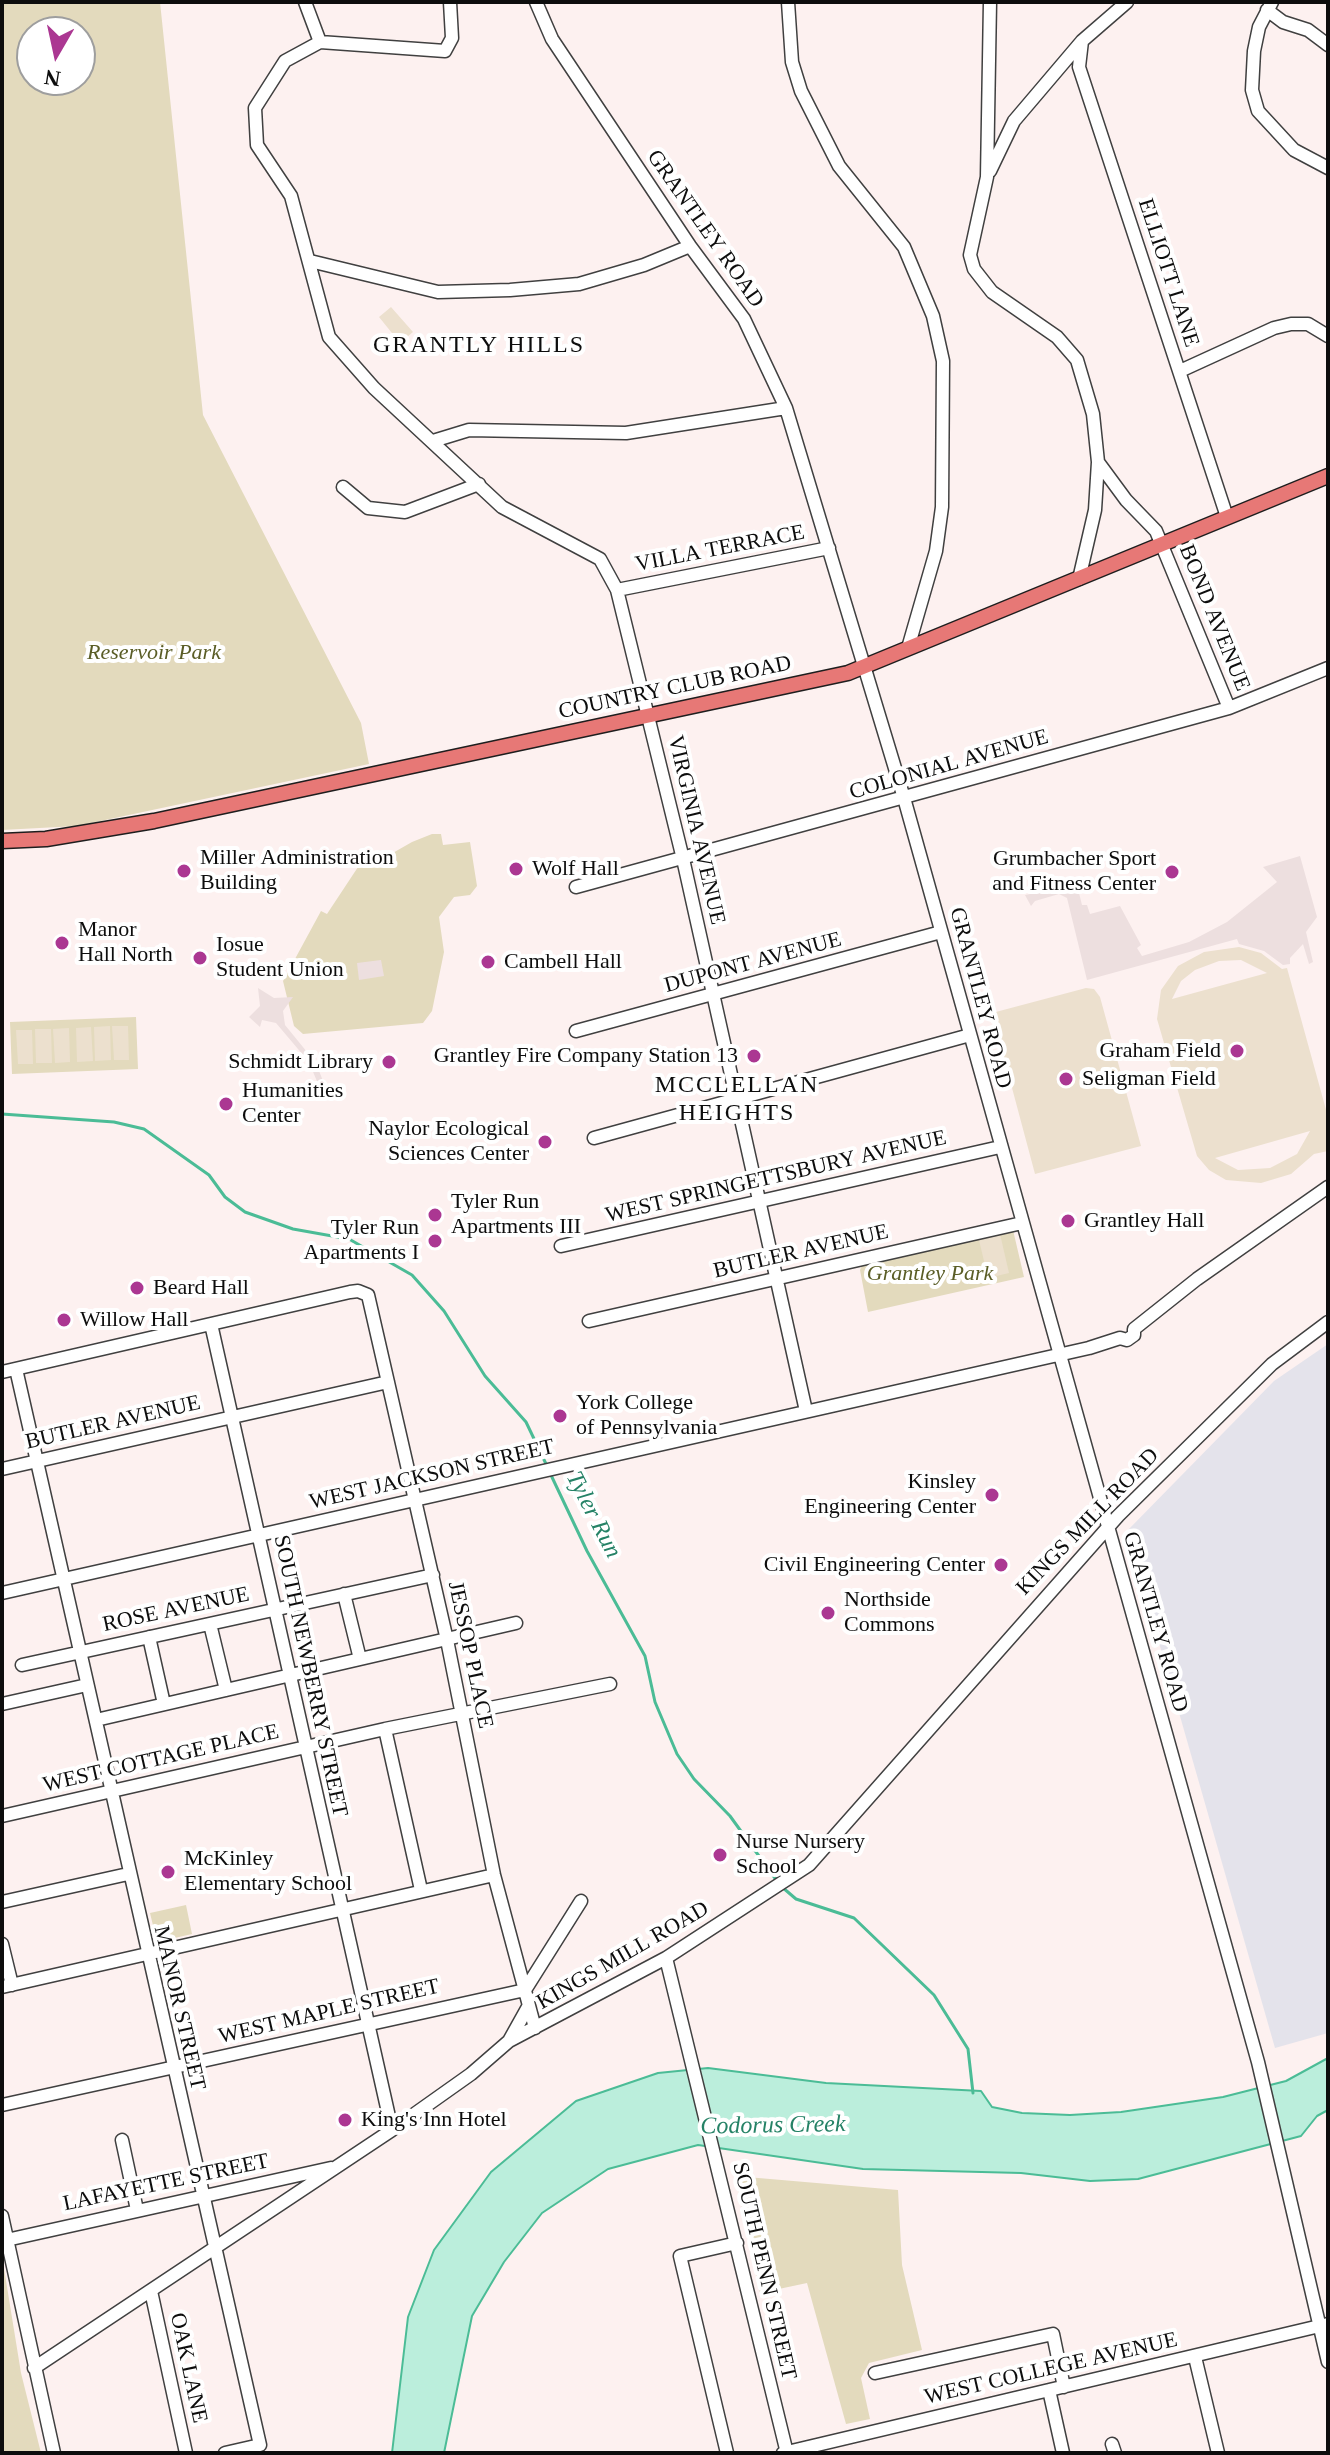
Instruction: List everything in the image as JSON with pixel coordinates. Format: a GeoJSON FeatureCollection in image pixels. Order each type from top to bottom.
{"type":"FeatureCollection","features":[{"type":"Feature","properties":{"kind":"main road","name":"COUNTRY CLUB ROAD"},"geometry":{"type":"LineString","coordinates":[[2,841],[46,839],[154,821],[649,716],[865,666],[1328,476]]}},
{"type":"Feature","properties":{"kind":"street"},"geometry":{"type":"LineString","coordinates":[[305,2],[320,42],[439,53],[451,46],[450,2]]}},
{"type":"Feature","properties":{"kind":"street","name":"GRANTLEY ROAD"},"geometry":{"type":"LineString","coordinates":[[536,2],[552,39],[690,246],[744,319],[786,408],[904,798],[1258,2062],[1323,2325],[1328,2362]]}},
{"type":"Feature","properties":{"kind":"street"},"geometry":{"type":"LineString","coordinates":[[788,2],[792,62],[801,91],[839,166],[904,247],[933,316],[943,361],[942,507],[936,551],[908,648]]}},
{"type":"Feature","properties":{"kind":"street"},"geometry":{"type":"LineString","coordinates":[[990,2],[987,177],[970,255],[974,269],[992,292],[1057,337],[1077,360],[1093,414],[1098,462],[1095,510],[1079,579]]}},
{"type":"Feature","properties":{"kind":"street"},"geometry":{"type":"LineString","coordinates":[[987,177],[1014,121],[1082,41],[1127,2]]}},
{"type":"Feature","properties":{"kind":"street"},"geometry":{"type":"LineString","coordinates":[[1328,45],[1308,30],[1288,24],[1269,6],[1257,38],[1252,90],[1258,111],[1294,150],[1328,168]]}},
{"type":"Feature","properties":{"kind":"street"},"geometry":{"type":"LineString","coordinates":[[1257,38],[1288,24]]}},
{"type":"Feature","properties":{"kind":"street","name":"ELLIOTT LANE"},"geometry":{"type":"LineString","coordinates":[[1082,41],[1079,67],[1227,517]]}},
{"type":"Feature","properties":{"kind":"street","name":"VIRGINIA AVENUE"},"geometry":{"type":"LineString","coordinates":[[320,42],[285,61],[255,108],[257,145],[291,196],[329,337],[374,388],[502,507],[600,559],[617,590],[683,859],[806,1411]]}},
{"type":"Feature","properties":{"kind":"street"},"geometry":{"type":"LineString","coordinates":[[310,261],[438,292],[510,290],[579,284],[644,265],[690,246]]}},
{"type":"Feature","properties":{"kind":"street"},"geometry":{"type":"LineString","coordinates":[[1180,371],[1282,326],[1308,324],[1328,336]]}},
{"type":"Feature","properties":{"kind":"street"},"geometry":{"type":"LineString","coordinates":[[433,441],[469,430],[626,433],[786,408]]}},
{"type":"Feature","properties":{"kind":"street","name":"BOND AVENUE"},"geometry":{"type":"LineString","coordinates":[[1098,462],[1126,500],[1156,531],[1229,708]]}},
{"type":"Feature","properties":{"kind":"street"},"geometry":{"type":"LineString","coordinates":[[343,487],[368,508],[405,512],[479,484]]}},
{"type":"Feature","properties":{"kind":"street","name":"VILLA TERRACE"},"geometry":{"type":"LineString","coordinates":[[617,590],[829,548]]}},
{"type":"Feature","properties":{"kind":"street","name":"COLONIAL AVENUE"},"geometry":{"type":"LineString","coordinates":[[576,887],[1229,708],[1328,668]]}},
{"type":"Feature","properties":{"kind":"street","name":"DUPONT AVENUE"},"geometry":{"type":"LineString","coordinates":[[576,1031],[941,932]]}},
{"type":"Feature","properties":{"kind":"street"},"geometry":{"type":"LineString","coordinates":[[594,1138],[970,1035]]}},
{"type":"Feature","properties":{"kind":"street","name":"WEST SPRINGETTSBURY AVENUE"},"geometry":{"type":"LineString","coordinates":[[561,1246],[1000,1147]]}},
{"type":"Feature","properties":{"kind":"street","name":"WEST JACKSON STREET"},"geometry":{"type":"LineString","coordinates":[[2,1593],[1058,1356],[1120,1338],[1127,1328],[1134,1329],[1205,1274],[1328,1187]]}},
{"type":"Feature","properties":{"kind":"street","name":"BUTLER AVENUE"},"geometry":{"type":"LineString","coordinates":[[589,1321],[1022,1223]]}},
{"type":"Feature","properties":{"kind":"street","name":"JESSOP PLACE"},"geometry":{"type":"LineString","coordinates":[[211,1324],[364,1292],[370,1301],[433,1575],[494,1875],[535,2028]]}},
{"type":"Feature","properties":{"kind":"street","name":"KINGS MILL ROAD"},"geometry":{"type":"LineString","coordinates":[[34,2368],[392,2130],[471,2074],[509,2041],[666,1958],[785,1882],[829,1847],[1040,1601],[1107,1528],[1272,1364],[1328,1322]]}},
{"type":"Feature","properties":{"kind":"street"},"geometry":{"type":"LineString","coordinates":[[2,1372],[211,1324]]}},
{"type":"Feature","properties":{"kind":"street","name":"SOUTH NEWBERRY STREET"},"geometry":{"type":"LineString","coordinates":[[211,1324],[392,2130]]}},
{"type":"Feature","properties":{"kind":"street","name":"MANOR STREET"},"geometry":{"type":"LineString","coordinates":[[16,1369],[201,2197],[216,2246],[260,2445],[225,2453]]}},
{"type":"Feature","properties":{"kind":"street","name":"BUTLER AVENUE"},"geometry":{"type":"LineString","coordinates":[[2,1469],[388,1382]]}},
{"type":"Feature","properties":{"kind":"street","name":"ROSE AVENUE"},"geometry":{"type":"LineString","coordinates":[[22,1665],[433,1575]]}},
{"type":"Feature","properties":{"kind":"street"},"geometry":{"type":"LineString","coordinates":[[344,1594],[360,1659]]}},
{"type":"Feature","properties":{"kind":"street"},"geometry":{"type":"LineString","coordinates":[[96,1720],[516,1623]]}},
{"type":"Feature","properties":{"kind":"street"},"geometry":{"type":"LineString","coordinates":[[210,1624],[226,1690]]}},
{"type":"Feature","properties":{"kind":"street"},"geometry":{"type":"LineString","coordinates":[[149,1637],[164,1704]]}},
{"type":"Feature","properties":{"kind":"street","name":"WEST COTTAGE PLACE"},"geometry":{"type":"LineString","coordinates":[[2,1816],[385,1729],[610,1684]]}},
{"type":"Feature","properties":{"kind":"street"},"geometry":{"type":"LineString","coordinates":[[2,1704],[87,1685]]}},
{"type":"Feature","properties":{"kind":"street"},"geometry":{"type":"LineString","coordinates":[[385,1729],[421,1890]]}},
{"type":"Feature","properties":{"kind":"street"},"geometry":{"type":"LineString","coordinates":[[2,1902],[128,1874]]}},
{"type":"Feature","properties":{"kind":"street"},"geometry":{"type":"LineString","coordinates":[[2,1944],[7,1986],[494,1875]]}},
{"type":"Feature","properties":{"kind":"street"},"geometry":{"type":"LineString","coordinates":[[525,1990],[581,1901]]}},
{"type":"Feature","properties":{"kind":"street","name":"SOUTH PENN STREET"},"geometry":{"type":"LineString","coordinates":[[666,1958],[691,2049],[786,2453]]}},
{"type":"Feature","properties":{"kind":"street","name":"WEST MAPLE STREET"},"geometry":{"type":"LineString","coordinates":[[2,2105],[525,1990]]}},
{"type":"Feature","properties":{"kind":"street"},"geometry":{"type":"LineString","coordinates":[[509,2041],[528,2007]]}},
{"type":"Feature","properties":{"kind":"street"},"geometry":{"type":"LineString","coordinates":[[122,2140],[137,2210]]}},
{"type":"Feature","properties":{"kind":"street","name":"LAFAYETTE STREET"},"geometry":{"type":"LineString","coordinates":[[5,2241],[339,2166]]}},
{"type":"Feature","properties":{"kind":"street"},"geometry":{"type":"LineString","coordinates":[[2,2216],[5,2241],[54,2453]]}},
{"type":"Feature","properties":{"kind":"street"},"geometry":{"type":"LineString","coordinates":[[727,2453],[680,2256],[737,2243]]}},
{"type":"Feature","properties":{"kind":"street","name":"OAK LANE"},"geometry":{"type":"LineString","coordinates":[[151,2291],[186,2453]]}},
{"type":"Feature","properties":{"kind":"street","name":"WEST COLLEGE AVENUE"},"geometry":{"type":"LineString","coordinates":[[786,2453],[1323,2325]]}},
{"type":"Feature","properties":{"kind":"street"},"geometry":{"type":"LineString","coordinates":[[875,2373],[1053,2334],[1064,2387]]}},
{"type":"Feature","properties":{"kind":"street"},"geometry":{"type":"LineString","coordinates":[[1195,2357],[1218,2453]]}},
{"type":"Feature","properties":{"kind":"street"},"geometry":{"type":"LineString","coordinates":[[1049,2390],[1063,2453]]}},
{"type":"Feature","properties":{"kind":"shaded area"},"geometry":{"type":"Polygon","coordinates":[[[391,307],[413,332],[400,343],[379,317],[391,307]]]}},
{"type":"Feature","properties":{"kind":"shaded area"},"geometry":{"type":"Polygon","coordinates":[[[1300,856],[1317,917],[1306,932],[1313,962],[1309,964],[1303,944],[1290,958],[1290,964],[1283,965],[1264,951],[1239,944],[1237,939],[1087,980],[1067,898],[1059,894],[1035,901],[1031,906],[1025,895],[1077,885],[1082,905],[1087,905],[1090,914],[1120,906],[1141,945],[1137,948],[1142,956],[1189,942],[1227,922],[1277,882],[1263,867],[1300,856]]]}},
{"type":"Feature","properties":{"kind":"shaded area","name":"Graham Field"},"geometry":{"type":"Polygon","coordinates":[[[1239,947],[1261,953],[1282,969],[1287,968],[1328,1117],[1328,1151],[1314,1154],[1291,1174],[1261,1183],[1226,1180],[1209,1170],[1197,1156],[1157,1019],[1161,990],[1178,966],[1204,952],[1239,947]],[[1241,960],[1219,961],[1195,970],[1181,981],[1172,999],[1267,973],[1241,960]],[[1310,1131],[1215,1158],[1238,1170],[1270,1168],[1297,1154],[1310,1131]]]}},
{"type":"Feature","properties":{"kind":"shaded area"},"geometry":{"type":"Polygon","coordinates":[[[381,960],[384,976],[359,980],[357,963],[381,960]]]}},
{"type":"Feature","properties":{"kind":"shaded area"},"geometry":{"type":"Polygon","coordinates":[[[258,988],[274,998],[293,997],[283,1011],[285,1025],[316,1063],[328,1094],[323,1096],[309,1062],[276,1023],[262,1020],[260,1027],[249,1017],[260,1006],[258,988]]]}},
{"type":"Feature","properties":{"kind":"shaded area","name":"Seligman Field"},"geometry":{"type":"Polygon","coordinates":[[[1086,988],[1094,989],[1100,997],[1141,1146],[1035,1174],[992,1013],[1086,988]]]}},
{"type":"Feature","properties":{"kind":"shaded area"},"geometry":{"type":"Polygon","coordinates":[[[110,1026],[111,1060],[95,1061],[94,1027],[110,1026]]]}},
{"type":"Feature","properties":{"kind":"shaded area"},"geometry":{"type":"Polygon","coordinates":[[[112,1026],[128,1026],[129,1060],[114,1060],[112,1026]]]}},
{"type":"Feature","properties":{"kind":"shaded area"},"geometry":{"type":"Polygon","coordinates":[[[91,1027],[93,1061],[77,1062],[76,1028],[91,1027]]]}},
{"type":"Feature","properties":{"kind":"shaded area"},"geometry":{"type":"Polygon","coordinates":[[[69,1028],[70,1062],[55,1063],[53,1029],[69,1028]]]}},
{"type":"Feature","properties":{"kind":"shaded area"},"geometry":{"type":"Polygon","coordinates":[[[35,1029],[51,1029],[52,1063],[36,1063],[35,1029]]]}},
{"type":"Feature","properties":{"kind":"shaded area"},"geometry":{"type":"Polygon","coordinates":[[[16,1030],[32,1030],[33,1064],[18,1064],[16,1030]]]}},
{"type":"Feature","properties":{"kind":"shaded area"},"geometry":{"type":"Polygon","coordinates":[[[1000,1234],[1009,1273],[988,1278],[979,1240],[1000,1234]]]}},
{"type":"Feature","properties":{"kind":"shaded area"},"geometry":{"type":"Polygon","coordinates":[[[1328,1344],[1328,2033],[1275,2048],[1127,1531],[1274,1381],[1328,1344]]]}},
{"type":"Feature","properties":{"kind":"green space","name":"Reservoir Park"},"geometry":{"type":"Polygon","coordinates":[[[2,2],[160,2],[203,415],[361,723],[369,764],[77,826],[2,830],[2,2]]]}},
{"type":"Feature","properties":{"kind":"green space"},"geometry":{"type":"Polygon","coordinates":[[[432,834],[441,834],[443,845],[470,842],[477,886],[470,895],[454,897],[439,917],[444,952],[432,1011],[423,1023],[303,1034],[294,1026],[283,981],[321,911],[327,914],[360,864],[377,862],[432,834]]]}},
{"type":"Feature","properties":{"kind":"green space"},"geometry":{"type":"Polygon","coordinates":[[[136,1017],[138,1069],[12,1074],[10,1022],[136,1017]]]}},
{"type":"Feature","properties":{"kind":"green space","name":"Grantley Park"},"geometry":{"type":"Polygon","coordinates":[[[1013,1230],[1024,1277],[868,1312],[860,1270],[863,1263],[1013,1230]]]}},
{"type":"Feature","properties":{"kind":"green space"},"geometry":{"type":"Polygon","coordinates":[[[186,1905],[192,1934],[157,1942],[150,1913],[186,1905]]]}},
{"type":"Feature","properties":{"kind":"green space"},"geometry":{"type":"Polygon","coordinates":[[[735,2176],[898,2190],[902,2265],[922,2350],[869,2363],[861,2378],[870,2419],[846,2424],[807,2283],[760,2293],[735,2176]]]}},
{"type":"Feature","properties":{"kind":"green space"},"geometry":{"type":"Polygon","coordinates":[[[2,2256],[21,2373],[41,2453],[2,2453],[2,2256]]]}},
{"type":"Feature","properties":{"kind":"water","name":"Codorus Creek"},"geometry":{"type":"Polygon","coordinates":[[[1328,2058],[1328,2110],[1317,2116],[1301,2136],[1138,2179],[1090,2181],[1021,2173],[863,2169],[698,2145],[608,2169],[542,2213],[504,2262],[472,2316],[444,2453],[392,2453],[408,2317],[434,2250],[491,2172],[576,2101],[658,2073],[708,2068],[826,2083],[981,2091],[992,2107],[1022,2113],[1070,2115],[1121,2112],[1223,2097],[1286,2081],[1328,2058]]]}},
{"type":"Feature","properties":{"kind":"waterway","name":"Tyler Run"},"geometry":{"type":"LineString","coordinates":[[2,1114],[114,1122],[144,1129],[209,1175],[225,1197],[245,1212],[293,1229],[349,1239],[412,1275],[444,1311],[485,1376],[526,1422],[547,1466]]}},
{"type":"Feature","properties":{"kind":"waterway","name":"Tyler Run"},"geometry":{"type":"LineString","coordinates":[[550,1473],[587,1551],[645,1656],[655,1702],[677,1754],[694,1779],[730,1816],[777,1881]]}},
{"type":"Feature","properties":{"kind":"waterway","name":"Tyler Run"},"geometry":{"type":"LineString","coordinates":[[782,1887],[796,1899],[854,1918],[934,1995],[968,2049],[973,2093]]}},
{"type":"Feature","properties":{"kind":"place","name":"Wolf Hall"},"geometry":{"type":"Point","coordinates":[516,869]}},
{"type":"Feature","properties":{"kind":"place","name":"Miller Administration Building"},"geometry":{"type":"Point","coordinates":[184,871]}},
{"type":"Feature","properties":{"kind":"place","name":"Grumbacher Sport and Fitness Center"},"geometry":{"type":"Point","coordinates":[1172,872]}},
{"type":"Feature","properties":{"kind":"place","name":"Manor Hall North"},"geometry":{"type":"Point","coordinates":[62,943]}},
{"type":"Feature","properties":{"kind":"place","name":"Iosue Student Union"},"geometry":{"type":"Point","coordinates":[200,958]}},
{"type":"Feature","properties":{"kind":"place","name":"Cambell Hall"},"geometry":{"type":"Point","coordinates":[488,962]}},
{"type":"Feature","properties":{"kind":"place","name":"Graham Field"},"geometry":{"type":"Point","coordinates":[1237,1051]}},
{"type":"Feature","properties":{"kind":"place","name":"Grantley Fire Company Station 13"},"geometry":{"type":"Point","coordinates":[754,1056]}},
{"type":"Feature","properties":{"kind":"place","name":"Schmidt Library"},"geometry":{"type":"Point","coordinates":[389,1062]}},
{"type":"Feature","properties":{"kind":"place","name":"Seligman Field"},"geometry":{"type":"Point","coordinates":[1066,1079]}},
{"type":"Feature","properties":{"kind":"place","name":"Humanities Center"},"geometry":{"type":"Point","coordinates":[226,1104]}},
{"type":"Feature","properties":{"kind":"place","name":"Naylor Ecological Sciences Center"},"geometry":{"type":"Point","coordinates":[545,1142]}},
{"type":"Feature","properties":{"kind":"place","name":"Tyler Run Apartments III"},"geometry":{"type":"Point","coordinates":[435,1215]}},
{"type":"Feature","properties":{"kind":"place","name":"Grantley Hall"},"geometry":{"type":"Point","coordinates":[1068,1221]}},
{"type":"Feature","properties":{"kind":"place","name":"Tyler Run Apartments I"},"geometry":{"type":"Point","coordinates":[435,1241]}},
{"type":"Feature","properties":{"kind":"place","name":"Beard Hall"},"geometry":{"type":"Point","coordinates":[137,1288]}},
{"type":"Feature","properties":{"kind":"place","name":"Willow Hall"},"geometry":{"type":"Point","coordinates":[64,1320]}},
{"type":"Feature","properties":{"kind":"place","name":"York College of Pennsylvania"},"geometry":{"type":"Point","coordinates":[560,1416]}},
{"type":"Feature","properties":{"kind":"place","name":"Kinsley Engineering Center"},"geometry":{"type":"Point","coordinates":[992,1495]}},
{"type":"Feature","properties":{"kind":"place","name":"Civil Engineering Center"},"geometry":{"type":"Point","coordinates":[1001,1565]}},
{"type":"Feature","properties":{"kind":"place","name":"Northside Commons"},"geometry":{"type":"Point","coordinates":[828,1613]}},
{"type":"Feature","properties":{"kind":"place","name":"Nurse Nursery School"},"geometry":{"type":"Point","coordinates":[720,1855]}},
{"type":"Feature","properties":{"kind":"place","name":"McKinley Elementary School"},"geometry":{"type":"Point","coordinates":[168,1872]}},
{"type":"Feature","properties":{"kind":"place","name":"King's Inn Hotel"},"geometry":{"type":"Point","coordinates":[345,2120]}},
{"type":"Feature","properties":{"kind":"district","name":"GRANTLY HILLS"},"geometry":{"type":"Point","coordinates":[479,346]}},
{"type":"Feature","properties":{"kind":"district","name":"MCCLELLAN HEIGHTS"},"geometry":{"type":"Point","coordinates":[737,1100]}}]}
